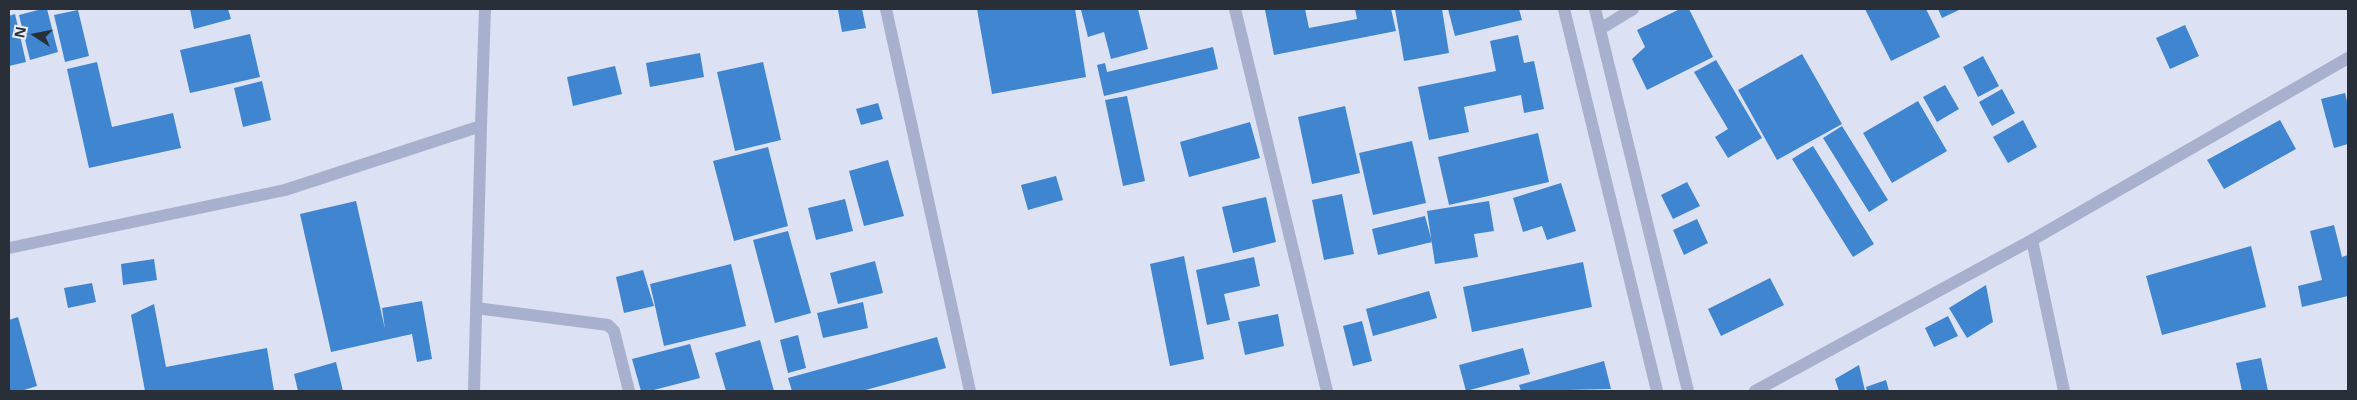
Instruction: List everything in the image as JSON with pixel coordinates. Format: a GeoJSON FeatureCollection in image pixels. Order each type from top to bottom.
{"type":"FeatureCollection","features":[{"type":"Feature","properties":{"kind":"street"},"geometry":{"type":"LineString","coordinates":[[474,391],[485,9]]}},
{"type":"Feature","properties":{"kind":"street"},"geometry":{"type":"LineString","coordinates":[[886,9],[970,391]]}},
{"type":"Feature","properties":{"kind":"street"},"geometry":{"type":"LineString","coordinates":[[1235,9],[1327,391]]}},
{"type":"Feature","properties":{"kind":"street"},"geometry":{"type":"LineString","coordinates":[[1564,9],[1657,391]]}},
{"type":"Feature","properties":{"kind":"street"},"geometry":{"type":"LineString","coordinates":[[1595,9],[1688,391]]}},
{"type":"Feature","properties":{"kind":"street"},"geometry":{"type":"LineString","coordinates":[[1600,29],[1633,9]]}},
{"type":"Feature","properties":{"kind":"street"},"geometry":{"type":"LineString","coordinates":[[1755,391],[2032,240],[2348,58]]}},
{"type":"Feature","properties":{"kind":"street"},"geometry":{"type":"LineString","coordinates":[[9,248],[285,190],[482,126]]}},
{"type":"Feature","properties":{"kind":"street"},"geometry":{"type":"LineString","coordinates":[[2032,240],[2064,391]]}},
{"type":"Feature","properties":{"kind":"street"},"geometry":{"type":"LineString","coordinates":[[476,308],[608,326],[614,331],[628,391]]}},
{"type":"Feature","properties":{"kind":"building"},"geometry":{"type":"Polygon","coordinates":[[[47,9],[58,52],[30,60],[19,15],[47,9]]]}},
{"type":"Feature","properties":{"kind":"building"},"geometry":{"type":"Polygon","coordinates":[[[190,9],[228,9],[231,19],[194,29],[190,9]]]}},
{"type":"Feature","properties":{"kind":"building"},"geometry":{"type":"Polygon","coordinates":[[[862,9],[866,28],[842,32],[838,10],[862,9]]]}},
{"type":"Feature","properties":{"kind":"building"},"geometry":{"type":"Polygon","coordinates":[[[977,9],[1075,9],[1086,77],[992,94],[977,9]]]}},
{"type":"Feature","properties":{"kind":"building"},"geometry":{"type":"Polygon","coordinates":[[[1138,9],[1148,49],[1111,59],[1104,32],[1088,37],[1081,10],[1138,9]]]}},
{"type":"Feature","properties":{"kind":"building"},"geometry":{"type":"Polygon","coordinates":[[[1305,9],[1309,28],[1357,19],[1355,9],[1391,9],[1396,31],[1274,55],[1265,10],[1305,9]]]}},
{"type":"Feature","properties":{"kind":"building"},"geometry":{"type":"Polygon","coordinates":[[[1395,9],[1442,9],[1449,53],[1404,61],[1395,9]]]}},
{"type":"Feature","properties":{"kind":"building"},"geometry":{"type":"Polygon","coordinates":[[[1448,9],[1519,9],[1522,20],[1455,36],[1448,9]]]}},
{"type":"Feature","properties":{"kind":"building"},"geometry":{"type":"Polygon","coordinates":[[[1680,9],[1689,9],[1713,57],[1647,90],[1632,59],[1645,47],[1637,30],[1680,9]]]}},
{"type":"Feature","properties":{"kind":"building"},"geometry":{"type":"Polygon","coordinates":[[[1865,9],[1926,9],[1940,37],[1891,61],[1865,9]]]}},
{"type":"Feature","properties":{"kind":"building"},"geometry":{"type":"Polygon","coordinates":[[[1938,9],[1961,9],[1942,18],[1938,9]]]}},
{"type":"Feature","properties":{"kind":"building"},"geometry":{"type":"Polygon","coordinates":[[[78,10],[89,56],[65,62],[54,15],[78,10]]]}},
{"type":"Feature","properties":{"kind":"building"},"geometry":{"type":"Polygon","coordinates":[[[15,14],[26,62],[9,66],[9,16],[15,14]]]}},
{"type":"Feature","properties":{"kind":"building"},"geometry":{"type":"Polygon","coordinates":[[[2185,25],[2199,56],[2170,69],[2156,38],[2185,25]]]}},
{"type":"Feature","properties":{"kind":"building"},"geometry":{"type":"Polygon","coordinates":[[[250,34],[260,77],[190,93],[180,50],[250,34]]]}},
{"type":"Feature","properties":{"kind":"building"},"geometry":{"type":"Polygon","coordinates":[[[1518,35],[1524,63],[1534,61],[1544,109],[1524,113],[1521,95],[1464,107],[1469,132],[1429,140],[1418,87],[1496,71],[1490,41],[1518,35]]]}},
{"type":"Feature","properties":{"kind":"building"},"geometry":{"type":"Polygon","coordinates":[[[1213,47],[1218,69],[1104,96],[1097,65],[1105,63],[1107,72],[1213,47]]]}},
{"type":"Feature","properties":{"kind":"building"},"geometry":{"type":"Polygon","coordinates":[[[700,53],[704,77],[650,87],[646,63],[700,53]]]}},
{"type":"Feature","properties":{"kind":"building"},"geometry":{"type":"Polygon","coordinates":[[[1802,54],[1842,124],[1777,160],[1738,90],[1802,54]]]}},
{"type":"Feature","properties":{"kind":"building"},"geometry":{"type":"Polygon","coordinates":[[[1983,56],[1999,86],[1978,97],[1963,67],[1983,56]]]}},
{"type":"Feature","properties":{"kind":"building"},"geometry":{"type":"Polygon","coordinates":[[[1716,60],[1762,138],[1728,158],[1715,137],[1728,129],[1694,72],[1716,60]]]}},
{"type":"Feature","properties":{"kind":"building"},"geometry":{"type":"Polygon","coordinates":[[[97,62],[112,127],[173,113],[181,148],[89,168],[67,69],[97,62]]]}},
{"type":"Feature","properties":{"kind":"building"},"geometry":{"type":"Polygon","coordinates":[[[763,62],[781,140],[735,151],[717,72],[763,62]]]}},
{"type":"Feature","properties":{"kind":"building"},"geometry":{"type":"Polygon","coordinates":[[[615,66],[622,94],[573,106],[567,77],[615,66]]]}},
{"type":"Feature","properties":{"kind":"building"},"geometry":{"type":"Polygon","coordinates":[[[262,81],[271,120],[243,127],[234,88],[262,81]]]}},
{"type":"Feature","properties":{"kind":"building"},"geometry":{"type":"Polygon","coordinates":[[[1945,85],[1959,109],[1937,122],[1923,97],[1945,85]]]}},
{"type":"Feature","properties":{"kind":"building"},"geometry":{"type":"Polygon","coordinates":[[[2002,89],[2015,113],[1992,126],[1979,102],[2002,89]]]}},
{"type":"Feature","properties":{"kind":"building"},"geometry":{"type":"Polygon","coordinates":[[[2345,93],[2348,105],[2348,144],[2334,148],[2321,99],[2345,93]]]}},
{"type":"Feature","properties":{"kind":"building"},"geometry":{"type":"Polygon","coordinates":[[[1127,96],[1145,181],[1123,186],[1105,100],[1127,96]]]}},
{"type":"Feature","properties":{"kind":"building"},"geometry":{"type":"Polygon","coordinates":[[[1918,101],[1947,151],[1892,183],[1863,133],[1918,101]]]}},
{"type":"Feature","properties":{"kind":"building"},"geometry":{"type":"Polygon","coordinates":[[[878,103],[883,119],[861,125],[856,109],[878,103]]]}},
{"type":"Feature","properties":{"kind":"building"},"geometry":{"type":"Polygon","coordinates":[[[1345,106],[1360,173],[1312,184],[1298,117],[1345,106]]]}},
{"type":"Feature","properties":{"kind":"building"},"geometry":{"type":"Polygon","coordinates":[[[2023,120],[2037,147],[2008,163],[1993,137],[2023,120]]]}},
{"type":"Feature","properties":{"kind":"building"},"geometry":{"type":"Polygon","coordinates":[[[2280,120],[2296,149],[2224,189],[2207,160],[2280,120]]]}},
{"type":"Feature","properties":{"kind":"building"},"geometry":{"type":"Polygon","coordinates":[[[1250,122],[1260,158],[1189,177],[1180,142],[1250,122]]]}},
{"type":"Feature","properties":{"kind":"building"},"geometry":{"type":"Polygon","coordinates":[[[1842,126],[1888,200],[1869,212],[1823,138],[1842,126]]]}},
{"type":"Feature","properties":{"kind":"building"},"geometry":{"type":"Polygon","coordinates":[[[1538,133],[1549,182],[1449,205],[1438,157],[1538,133]]]}},
{"type":"Feature","properties":{"kind":"building"},"geometry":{"type":"Polygon","coordinates":[[[1412,141],[1426,203],[1373,215],[1359,153],[1412,141]]]}},
{"type":"Feature","properties":{"kind":"building"},"geometry":{"type":"Polygon","coordinates":[[[1813,146],[1874,244],[1853,257],[1792,159],[1813,146]]]}},
{"type":"Feature","properties":{"kind":"building"},"geometry":{"type":"Polygon","coordinates":[[[768,147],[788,226],[734,241],[713,161],[768,147]]]}},
{"type":"Feature","properties":{"kind":"building"},"geometry":{"type":"Polygon","coordinates":[[[888,160],[904,216],[864,226],[849,171],[888,160]]]}},
{"type":"Feature","properties":{"kind":"building"},"geometry":{"type":"Polygon","coordinates":[[[1056,176],[1063,200],[1028,210],[1021,185],[1056,176]]]}},
{"type":"Feature","properties":{"kind":"building"},"geometry":{"type":"Polygon","coordinates":[[[1687,182],[1700,206],[1673,219],[1661,195],[1687,182]]]}},
{"type":"Feature","properties":{"kind":"building"},"geometry":{"type":"Polygon","coordinates":[[[1561,183],[1576,231],[1547,240],[1542,226],[1523,232],[1513,198],[1561,183]]]}},
{"type":"Feature","properties":{"kind":"building"},"geometry":{"type":"Polygon","coordinates":[[[1342,194],[1354,254],[1324,260],[1312,200],[1342,194]]]}},
{"type":"Feature","properties":{"kind":"building"},"geometry":{"type":"Polygon","coordinates":[[[1266,197],[1276,242],[1233,253],[1222,207],[1266,197]]]}},
{"type":"Feature","properties":{"kind":"building"},"geometry":{"type":"Polygon","coordinates":[[[845,199],[853,231],[816,240],[808,208],[845,199]]]}},
{"type":"Feature","properties":{"kind":"building"},"geometry":{"type":"Polygon","coordinates":[[[356,201],[385,329],[382,308],[422,301],[432,359],[417,362],[412,334],[331,352],[300,214],[356,201]]]}},
{"type":"Feature","properties":{"kind":"building"},"geometry":{"type":"Polygon","coordinates":[[[1489,201],[1494,231],[1474,234],[1478,257],[1435,264],[1427,211],[1489,201]]]}},
{"type":"Feature","properties":{"kind":"building"},"geometry":{"type":"Polygon","coordinates":[[[1425,216],[1432,242],[1378,255],[1372,229],[1425,216]]]}},
{"type":"Feature","properties":{"kind":"building"},"geometry":{"type":"Polygon","coordinates":[[[1697,219],[1708,243],[1684,255],[1673,230],[1697,219]]]}},
{"type":"Feature","properties":{"kind":"building"},"geometry":{"type":"Polygon","coordinates":[[[2334,225],[2342,257],[2348,255],[2348,296],[2302,307],[2298,286],[2322,280],[2310,231],[2334,225]]]}},
{"type":"Feature","properties":{"kind":"building"},"geometry":{"type":"Polygon","coordinates":[[[788,231],[811,313],[775,323],[753,240],[788,231]]]}},
{"type":"Feature","properties":{"kind":"building"},"geometry":{"type":"Polygon","coordinates":[[[2251,246],[2266,307],[2162,335],[2146,276],[2251,246]]]}},
{"type":"Feature","properties":{"kind":"building"},"geometry":{"type":"Polygon","coordinates":[[[1184,256],[1204,359],[1170,366],[1150,264],[1184,256]]]}},
{"type":"Feature","properties":{"kind":"building"},"geometry":{"type":"Polygon","coordinates":[[[1254,257],[1260,286],[1224,294],[1230,320],[1207,325],[1196,270],[1254,257]]]}},
{"type":"Feature","properties":{"kind":"building"},"geometry":{"type":"Polygon","coordinates":[[[154,259],[157,280],[123,285],[121,264],[154,259]]]}},
{"type":"Feature","properties":{"kind":"building"},"geometry":{"type":"Polygon","coordinates":[[[875,261],[883,293],[838,304],[830,273],[875,261]]]}},
{"type":"Feature","properties":{"kind":"building"},"geometry":{"type":"Polygon","coordinates":[[[1583,262],[1592,307],[1472,332],[1463,287],[1583,262]]]}},
{"type":"Feature","properties":{"kind":"building"},"geometry":{"type":"Polygon","coordinates":[[[731,264],[746,326],[664,346],[650,284],[731,264]]]}},
{"type":"Feature","properties":{"kind":"building"},"geometry":{"type":"Polygon","coordinates":[[[643,270],[654,306],[624,313],[616,277],[643,270]]]}},
{"type":"Feature","properties":{"kind":"building"},"geometry":{"type":"Polygon","coordinates":[[[1770,278],[1784,305],[1721,336],[1708,309],[1770,278]]]}},
{"type":"Feature","properties":{"kind":"building"},"geometry":{"type":"Polygon","coordinates":[[[92,283],[96,302],[68,308],[64,288],[92,283]]]}},
{"type":"Feature","properties":{"kind":"building"},"geometry":{"type":"Polygon","coordinates":[[[1986,285],[1993,322],[1967,338],[1949,308],[1986,285]]]}},
{"type":"Feature","properties":{"kind":"building"},"geometry":{"type":"Polygon","coordinates":[[[1429,291],[1437,318],[1373,336],[1366,309],[1429,291]]]}},
{"type":"Feature","properties":{"kind":"building"},"geometry":{"type":"Polygon","coordinates":[[[863,302],[868,328],[823,338],[817,313],[863,302]]]}},
{"type":"Feature","properties":{"kind":"building"},"geometry":{"type":"Polygon","coordinates":[[[154,304],[166,367],[267,348],[274,391],[145,391],[131,315],[154,304]]]}},
{"type":"Feature","properties":{"kind":"building"},"geometry":{"type":"Polygon","coordinates":[[[1278,314],[1284,346],[1245,355],[1238,322],[1278,314]]]}},
{"type":"Feature","properties":{"kind":"building"},"geometry":{"type":"Polygon","coordinates":[[[1948,316],[1958,336],[1934,347],[1925,328],[1948,316]]]}},
{"type":"Feature","properties":{"kind":"building"},"geometry":{"type":"Polygon","coordinates":[[[18,317],[37,386],[21,391],[9,391],[9,320],[18,317]]]}},
{"type":"Feature","properties":{"kind":"building"},"geometry":{"type":"Polygon","coordinates":[[[1362,321],[1372,361],[1353,366],[1343,326],[1362,321]]]}},
{"type":"Feature","properties":{"kind":"building"},"geometry":{"type":"Polygon","coordinates":[[[798,335],[806,368],[788,373],[780,340],[798,335]]]}},
{"type":"Feature","properties":{"kind":"building"},"geometry":{"type":"Polygon","coordinates":[[[937,337],[946,368],[862,391],[792,391],[788,378],[937,337]]]}},
{"type":"Feature","properties":{"kind":"building"},"geometry":{"type":"Polygon","coordinates":[[[760,340],[774,391],[726,391],[715,353],[760,340]]]}},
{"type":"Feature","properties":{"kind":"building"},"geometry":{"type":"Polygon","coordinates":[[[690,344],[700,378],[650,391],[641,391],[632,359],[690,344]]]}},
{"type":"Feature","properties":{"kind":"building"},"geometry":{"type":"Polygon","coordinates":[[[1523,348],[1530,374],[1466,391],[1459,365],[1523,348]]]}},
{"type":"Feature","properties":{"kind":"building"},"geometry":{"type":"Polygon","coordinates":[[[2261,358],[2268,391],[2242,391],[2236,363],[2261,358]]]}},
{"type":"Feature","properties":{"kind":"building"},"geometry":{"type":"Polygon","coordinates":[[[1604,361],[1611,389],[1521,391],[1519,385],[1604,361]]]}},
{"type":"Feature","properties":{"kind":"building"},"geometry":{"type":"Polygon","coordinates":[[[336,362],[343,391],[298,391],[294,374],[336,362]]]}},
{"type":"Feature","properties":{"kind":"building"},"geometry":{"type":"Polygon","coordinates":[[[1859,365],[1865,391],[1839,391],[1835,379],[1859,365]]]}},
{"type":"Feature","properties":{"kind":"building"},"geometry":{"type":"Polygon","coordinates":[[[1886,380],[1889,391],[1867,391],[1866,387],[1886,380]]]}}]}
